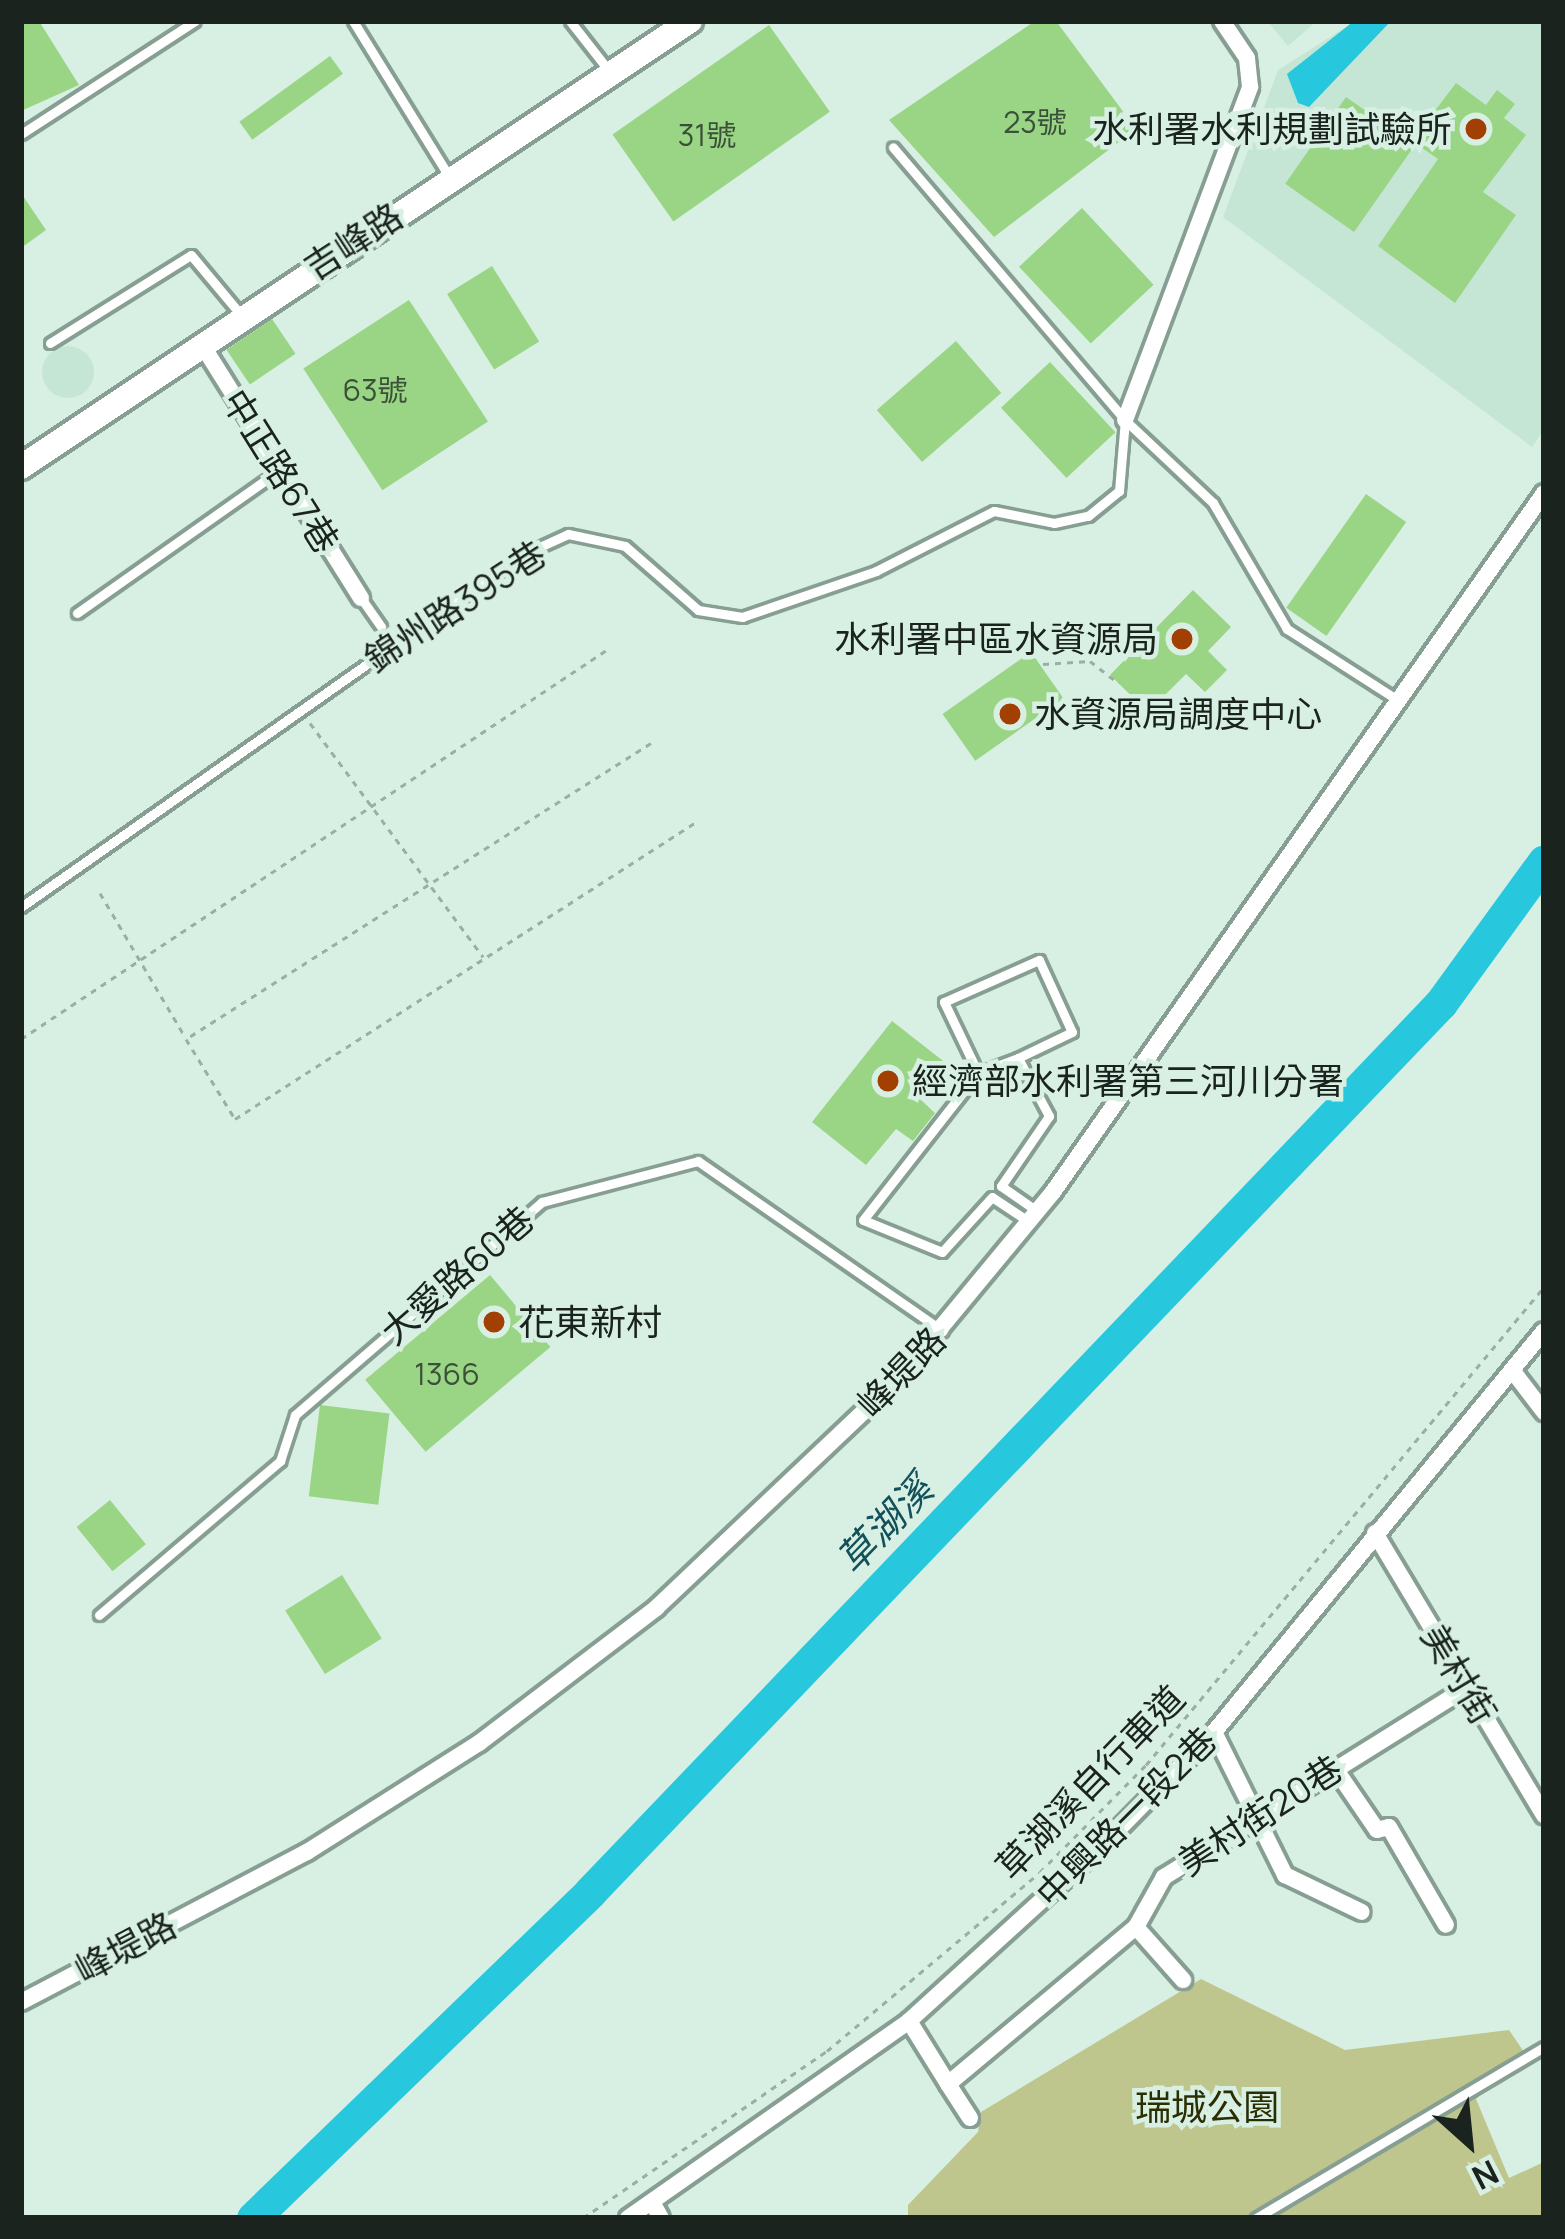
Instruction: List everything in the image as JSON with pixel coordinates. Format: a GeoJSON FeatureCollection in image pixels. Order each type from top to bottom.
{"type":"FeatureCollection","features":[{"type":"Feature","properties":{"kind":"street","name":"吉峰路"},"geometry":{"type":"LineString","coordinates":[[21,467],[241,315],[690,21]]}},
{"type":"Feature","properties":{"kind":"street","name":"錦州路395巷"},"geometry":{"type":"LineString","coordinates":[[1125,421],[1250,87],[1247,58],[1222,21]]}},
{"type":"Feature","properties":{"kind":"street","name":"中正路67巷"},"geometry":{"type":"LineString","coordinates":[[201,343],[361,598]]}},
{"type":"Feature","properties":{"kind":"street","name":"峰堤路"},"geometry":{"type":"LineString","coordinates":[[21,2002],[307,1852],[478,1744],[656,1608],[943,1330],[1034,1217],[1544,493]]}},
{"type":"Feature","properties":{"kind":"street","name":"中興路一段2巷"},"geometry":{"type":"LineString","coordinates":[[628,2218],[657,2210],[909,2020],[1214,1732],[1544,1331]]}},
{"type":"Feature","properties":{"kind":"street"},"geometry":{"type":"LineString","coordinates":[[1512,1370],[1544,1412]]}},
{"type":"Feature","properties":{"kind":"street","name":"美村街"},"geometry":{"type":"LineString","coordinates":[[1376,1533],[1544,1815]]}},
{"type":"Feature","properties":{"kind":"street","name":"美村街20巷"},"geometry":{"type":"LineString","coordinates":[[948,2084],[1136,1927],[1164,1876],[1249,1818],[1467,1688]]}},
{"type":"Feature","properties":{"kind":"street"},"geometry":{"type":"LineString","coordinates":[[1214,1732],[1249,1818],[1285,1875],[1362,1912]]}},
{"type":"Feature","properties":{"kind":"street"},"geometry":{"type":"LineString","coordinates":[[1334,1767],[1377,1830],[1389,1827],[1446,1924]]}},
{"type":"Feature","properties":{"kind":"street"},"geometry":{"type":"LineString","coordinates":[[1136,1927],[1183,1980]]}},
{"type":"Feature","properties":{"kind":"street"},"geometry":{"type":"LineString","coordinates":[[909,2020],[970,2118]]}},
{"type":"Feature","properties":{"kind":"lane"},"geometry":{"type":"LineString","coordinates":[[21,134],[195,21]]}},
{"type":"Feature","properties":{"kind":"lane"},"geometry":{"type":"LineString","coordinates":[[352,21],[450,178]]}},
{"type":"Feature","properties":{"kind":"lane"},"geometry":{"type":"LineString","coordinates":[[570,21],[610,72]]}},
{"type":"Feature","properties":{"kind":"lane"},"geometry":{"type":"LineString","coordinates":[[893,148],[1125,421],[1214,503],[1287,629],[1400,701]]}},
{"type":"Feature","properties":{"kind":"lane"},"geometry":{"type":"LineString","coordinates":[[50,344],[191,255],[241,315]]}},
{"type":"Feature","properties":{"kind":"lane","name":"錦州路395巷"},"geometry":{"type":"LineString","coordinates":[[21,907],[568,534],[626,546],[698,610],[742,617],[876,571],[994,511],[1054,523],[1088,516],[1119,491],[1125,421]]}},
{"type":"Feature","properties":{"kind":"lane"},"geometry":{"type":"LineString","coordinates":[[77,613],[280,470]]}},
{"type":"Feature","properties":{"kind":"lane"},"geometry":{"type":"LineString","coordinates":[[361,598],[381,627]]}},
{"type":"Feature","properties":{"kind":"lane"},"geometry":{"type":"LineString","coordinates":[[978,1073],[944,1002],[1039,960],[1072,1032],[978,1073],[863,1220],[942,1252],[992,1198],[1034,1217]]}},
{"type":"Feature","properties":{"kind":"lane"},"geometry":{"type":"LineString","coordinates":[[1018,1058],[1049,1116],[1001,1186],[1034,1217]]}},
{"type":"Feature","properties":{"kind":"lane","name":"大愛路60巷"},"geometry":{"type":"LineString","coordinates":[[99,1616],[280,1461],[295,1415],[542,1202],[698,1161],[943,1330]]}},
{"type":"Feature","properties":{"kind":"lane"},"geometry":{"type":"LineString","coordinates":[[1256,2218],[1544,2047]]}},
{"type":"Feature","properties":{"kind":"path"},"geometry":{"type":"LineString","coordinates":[[21,1039],[365,803],[611,646]]}},
{"type":"Feature","properties":{"kind":"path"},"geometry":{"type":"LineString","coordinates":[[1043,664],[1090,661],[1118,683]]}},
{"type":"Feature","properties":{"kind":"path"},"geometry":{"type":"LineString","coordinates":[[309,722],[424,888],[484,959]]}},
{"type":"Feature","properties":{"kind":"path"},"geometry":{"type":"LineString","coordinates":[[186,1039],[651,743]]}},
{"type":"Feature","properties":{"kind":"path"},"geometry":{"type":"LineString","coordinates":[[100,893],[133,964],[235,1119],[695,822]]}},
{"type":"Feature","properties":{"kind":"path","name":"草湖溪自行車道"},"geometry":{"type":"LineString","coordinates":[[583,2218],[827,2050],[1040,1872],[1161,1748],[1544,1287]]}},
{"type":"Feature","properties":{"kind":"shaded area"},"geometry":{"type":"Polygon","coordinates":[[[1267,21],[1317,21],[1288,46],[1267,21]]]}},
{"type":"Feature","properties":{"kind":"shaded area"},"geometry":{"type":"Polygon","coordinates":[[[1355,21],[1544,21],[1544,430],[1532,447],[1223,217],[1278,70],[1355,21]]]}},
{"type":"Feature","properties":{"kind":"shaded area"},"geometry":{"type":"Polygon","coordinates":[[[68,346],[86,354],[94,372],[86,390],[68,398],[50,390],[42,372],[50,354],[68,346]]]}},
{"type":"Feature","properties":{"kind":"green space","name":"瑞城公園"},"geometry":{"type":"Polygon","coordinates":[[[1201,1979],[1345,2050],[1509,2030],[1524,2052],[1476,2099],[1509,2178],[1544,2162],[1544,2218],[908,2218],[908,2205],[978,2132],[981,2112],[1201,1979]]]}},
{"type":"Feature","properties":{"kind":"water"},"geometry":{"type":"Polygon","coordinates":[[[1354,21],[1391,21],[1309,107],[1298,103],[1287,74],[1354,21]]]}},
{"type":"Feature","properties":{"kind":"building"},"geometry":{"type":"Polygon","coordinates":[[[21,21],[39,21],[79,85],[21,111],[21,21]]]}},
{"type":"Feature","properties":{"kind":"building"},"geometry":{"type":"Polygon","coordinates":[[[1035,21],[1056,21],[1136,129],[994,237],[889,120],[1035,21]]]}},
{"type":"Feature","properties":{"kind":"building"},"geometry":{"type":"Polygon","coordinates":[[[769,25],[830,112],[673,221],[613,135],[769,25]]]}},
{"type":"Feature","properties":{"kind":"building"},"geometry":{"type":"Polygon","coordinates":[[[330,56],[343,74],[252,140],[239,122],[330,56]]]}},
{"type":"Feature","properties":{"kind":"building"},"geometry":{"type":"Polygon","coordinates":[[[1456,83],[1486,105],[1497,90],[1515,104],[1504,118],[1526,135],[1483,192],[1516,215],[1455,303],[1378,246],[1438,159],[1412,141],[1456,83]]]}},
{"type":"Feature","properties":{"kind":"building"},"geometry":{"type":"Polygon","coordinates":[[[1346,97],[1415,145],[1354,232],[1285,184],[1346,97]]]}},
{"type":"Feature","properties":{"kind":"building"},"geometry":{"type":"Polygon","coordinates":[[[21,193],[46,230],[21,248],[21,193]]]}},
{"type":"Feature","properties":{"kind":"building"},"geometry":{"type":"Polygon","coordinates":[[[1082,208],[1154,285],[1091,343],[1019,267],[1082,208]]]}},
{"type":"Feature","properties":{"kind":"building"},"geometry":{"type":"Polygon","coordinates":[[[492,266],[539,341],[494,370],[447,294],[492,266]]]}},
{"type":"Feature","properties":{"kind":"building"},"geometry":{"type":"Polygon","coordinates":[[[409,300],[488,422],[382,490],[303,369],[409,300]]]}},
{"type":"Feature","properties":{"kind":"building"},"geometry":{"type":"Polygon","coordinates":[[[272,319],[295,354],[250,385],[226,350],[272,319]]]}},
{"type":"Feature","properties":{"kind":"building"},"geometry":{"type":"Polygon","coordinates":[[[956,341],[1001,393],[922,462],[877,410],[956,341]]]}},
{"type":"Feature","properties":{"kind":"building"},"geometry":{"type":"Polygon","coordinates":[[[1050,362],[1115,432],[1066,478],[1001,408],[1050,362]]]}},
{"type":"Feature","properties":{"kind":"building"},"geometry":{"type":"Polygon","coordinates":[[[1366,494],[1406,522],[1326,636],[1286,608],[1366,494]]]}},
{"type":"Feature","properties":{"kind":"building","name":"水利署中區水資源局"},"geometry":{"type":"Polygon","coordinates":[[[1193,590],[1231,627],[1208,651],[1227,670],[1205,692],[1186,674],[1148,712],[1110,675],[1193,590]]]}},
{"type":"Feature","properties":{"kind":"building","name":"水資源局調度中心"},"geometry":{"type":"Polygon","coordinates":[[[1031,652],[1064,699],[975,761],[943,714],[1031,652]]]}},
{"type":"Feature","properties":{"kind":"building","name":"經濟部水利署第三河川分署"},"geometry":{"type":"Polygon","coordinates":[[[892,1021],[947,1064],[920,1099],[935,1113],[913,1141],[896,1129],[866,1165],[812,1122],[892,1021]]]}},
{"type":"Feature","properties":{"kind":"building"},"geometry":{"type":"Polygon","coordinates":[[[490,1275],[550,1347],[426,1452],[365,1380],[490,1275]]]}},
{"type":"Feature","properties":{"kind":"building"},"geometry":{"type":"Polygon","coordinates":[[[320,1405],[389,1414],[378,1505],[309,1496],[320,1405]]]}},
{"type":"Feature","properties":{"kind":"building"},"geometry":{"type":"Polygon","coordinates":[[[110,1500],[146,1544],[112,1571],[77,1527],[110,1500]]]}},
{"type":"Feature","properties":{"kind":"building"},"geometry":{"type":"Polygon","coordinates":[[[342,1575],[382,1639],[325,1674],[285,1611],[342,1575]]]}},
{"type":"Feature","properties":{"kind":"waterway","name":"草湖溪"},"geometry":{"type":"LineString","coordinates":[[253,2218],[590,1892],[1441,1003],[1544,861]]}},
{"type":"Feature","properties":{"kind":"place","name":"水利署水利規劃試驗所"},"geometry":{"type":"Point","coordinates":[1476,129]}},
{"type":"Feature","properties":{"kind":"place","name":"水利署中區水資源局"},"geometry":{"type":"Point","coordinates":[1182,639]}},
{"type":"Feature","properties":{"kind":"place","name":"水資源局調度中心"},"geometry":{"type":"Point","coordinates":[1010,714]}},
{"type":"Feature","properties":{"kind":"place","name":"經濟部水利署第三河川分署"},"geometry":{"type":"Point","coordinates":[888,1081]}},
{"type":"Feature","properties":{"kind":"place","name":"花東新村"},"geometry":{"type":"Point","coordinates":[494,1322]}}]}
